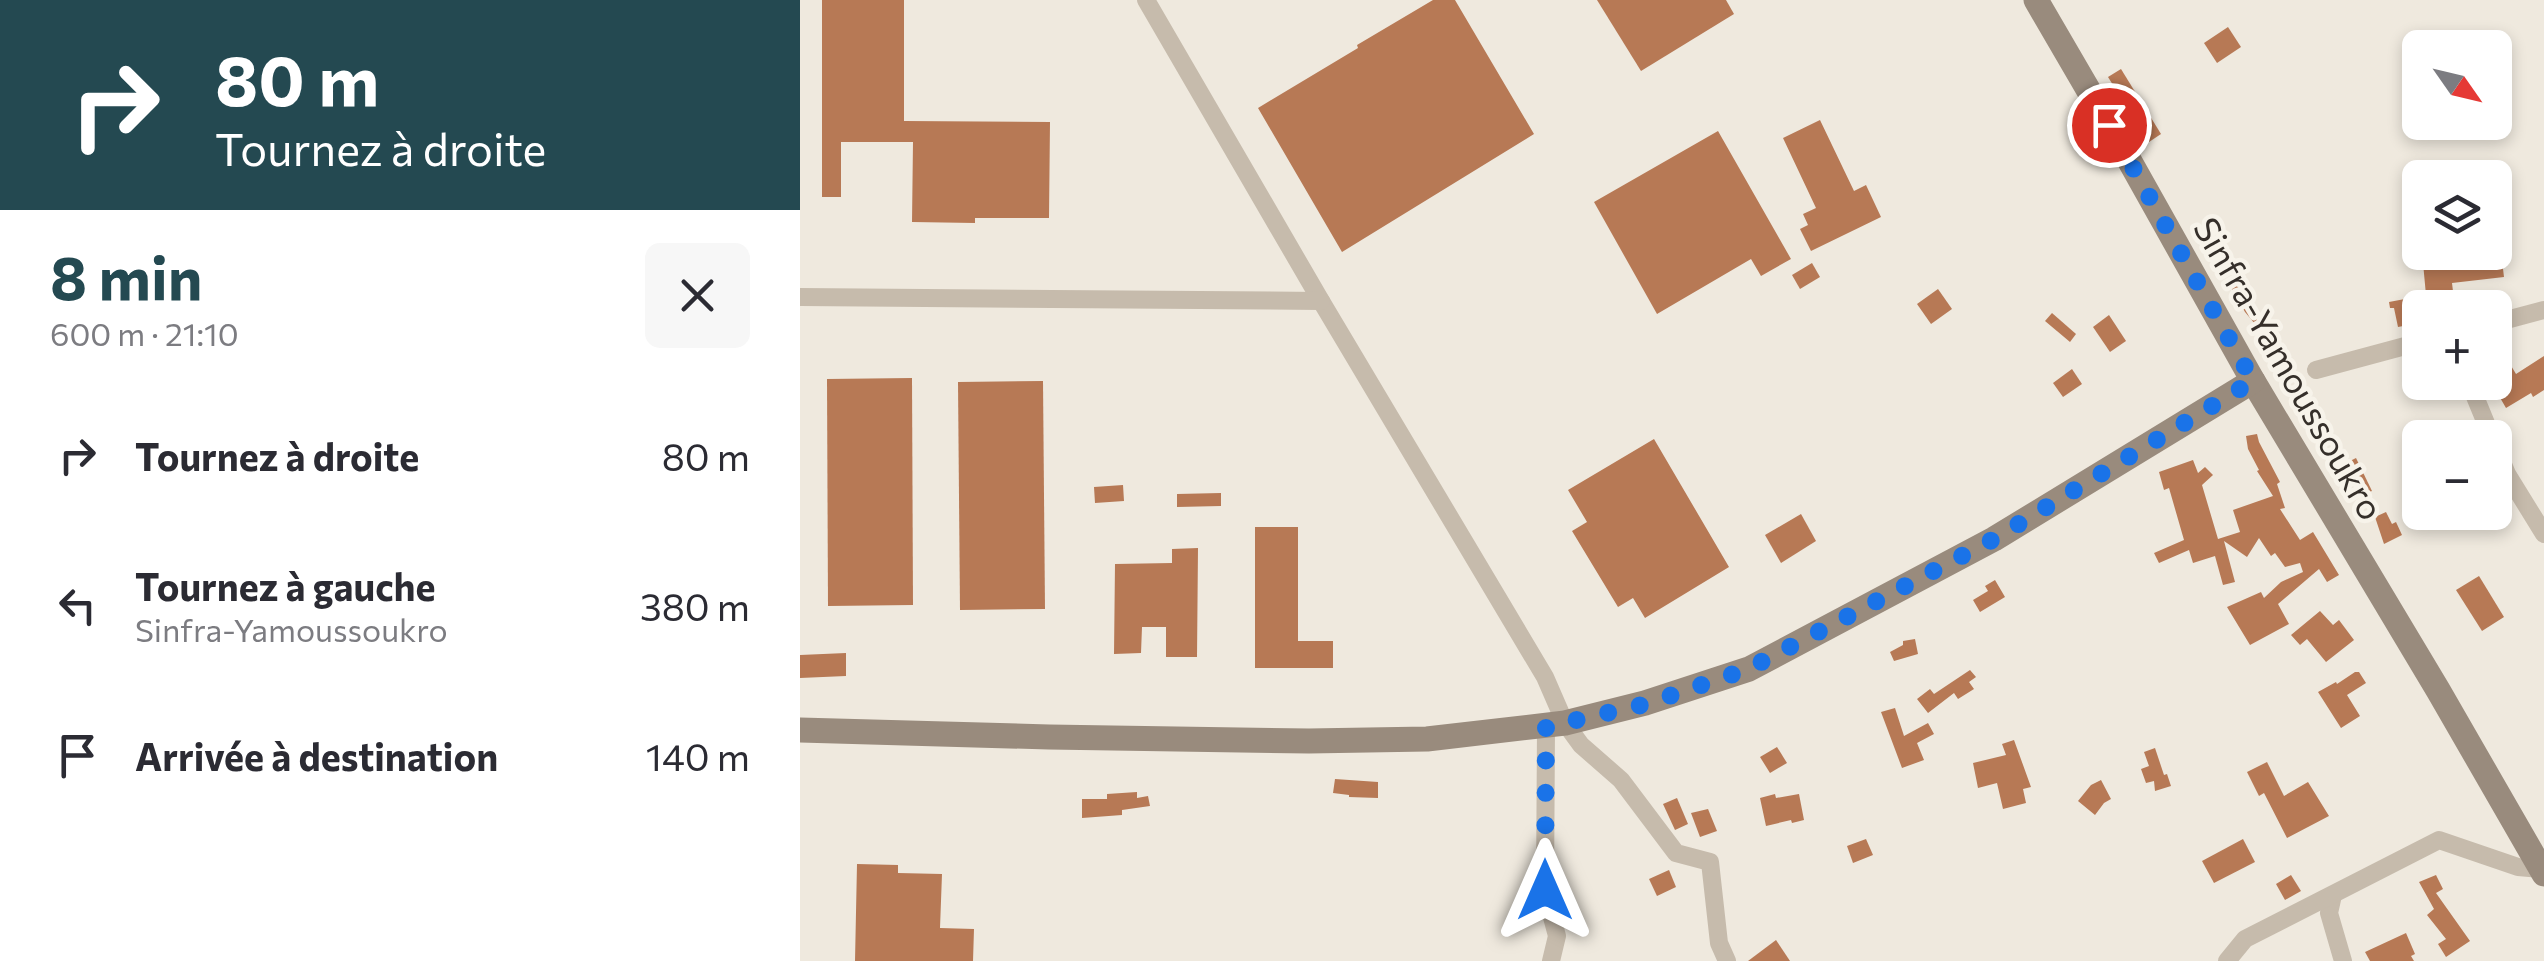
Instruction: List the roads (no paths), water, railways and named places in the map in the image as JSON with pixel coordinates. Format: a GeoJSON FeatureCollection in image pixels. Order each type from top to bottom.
{"type":"FeatureCollection","features":[{"type":"Feature","properties":{"kind":"street"},"geometry":{"type":"LineString","coordinates":[[1146,0],[1545,677],[1556,725],[1545,890],[1558,936],[1550,961]]}},
{"type":"Feature","properties":{"kind":"street","name":"Sinfra-Yamoussoukro"},"geometry":{"type":"LineString","coordinates":[[2036,0],[2253,381],[2543,872]]}},
{"type":"Feature","properties":{"kind":"street"},"geometry":{"type":"LineString","coordinates":[[800,297],[1321,301]]}},
{"type":"Feature","properties":{"kind":"street"},"geometry":{"type":"LineString","coordinates":[[2512,318],[2544,310]]}},
{"type":"Feature","properties":{"kind":"street"},"geometry":{"type":"LineString","coordinates":[[2316,370],[2402,347]]}},
{"type":"Feature","properties":{"kind":"street"},"geometry":{"type":"LineString","coordinates":[[800,730],[1049,737],[1428,740],[1556,725],[1646,704],[1748,669],[1994,539],[2253,381]]}},
{"type":"Feature","properties":{"kind":"street"},"geometry":{"type":"LineString","coordinates":[[2512,482],[2544,534]]}},
{"type":"Feature","properties":{"kind":"street"},"geometry":{"type":"LineString","coordinates":[[1556,725],[1621,780],[1676,853],[1710,862],[1719,943],[1727,961]]}},
{"type":"Feature","properties":{"kind":"street"},"geometry":{"type":"LineString","coordinates":[[2227,961],[2245,939],[2438,840],[2543,872]]}},
{"type":"Feature","properties":{"kind":"street"},"geometry":{"type":"LineString","coordinates":[[2333,895],[2329,913],[2343,961]]}}]}
